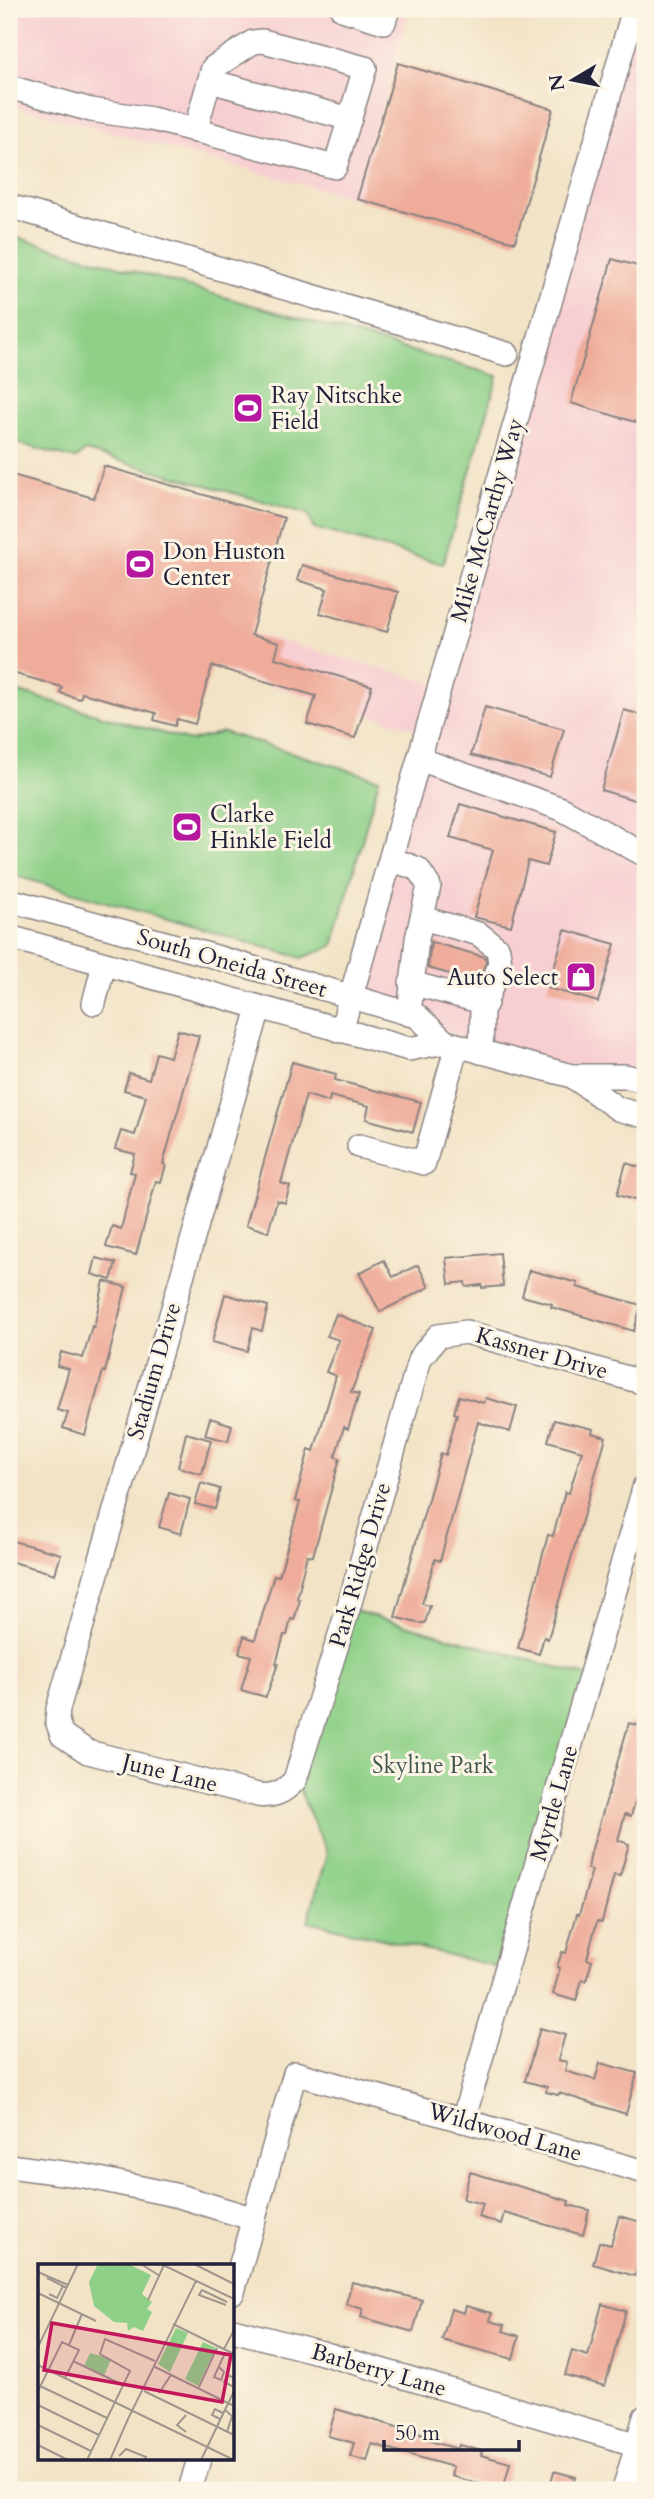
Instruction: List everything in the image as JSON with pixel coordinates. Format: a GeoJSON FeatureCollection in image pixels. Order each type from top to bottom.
{"type":"FeatureCollection","features":[{"type":"Feature","properties":{"kind":"street"},"geometry":{"type":"LineString","coordinates":[[342,9],[384,22],[388,9]]}},
{"type":"Feature","properties":{"kind":"street","name":"Mike McCarthy Way"},"geometry":{"type":"LineString","coordinates":[[341,1031],[636,23]]}},
{"type":"Feature","properties":{"kind":"street"},"geometry":{"type":"LineString","coordinates":[[9,87],[40,98],[91,110],[152,119],[195,131],[335,167],[365,68],[263,41],[253,42],[213,68],[195,131]]}},
{"type":"Feature","properties":{"kind":"street"},"geometry":{"type":"LineString","coordinates":[[210,81],[349,119]]}},
{"type":"Feature","properties":{"kind":"street"},"geometry":{"type":"LineString","coordinates":[[9,206],[507,354]]}},
{"type":"Feature","properties":{"kind":"street"},"geometry":{"type":"LineString","coordinates":[[419,759],[562,809],[645,856]]}},
{"type":"Feature","properties":{"kind":"street"},"geometry":{"type":"LineString","coordinates":[[391,859],[418,869],[429,886],[411,982],[409,1014]]}},
{"type":"Feature","properties":{"kind":"street","name":"South Oneida Street"},"geometry":{"type":"LineString","coordinates":[[9,900],[417,1016],[451,1044]]}},
{"type":"Feature","properties":{"kind":"street"},"geometry":{"type":"LineString","coordinates":[[422,918],[479,934],[498,948],[500,964],[482,1011],[481,1052]]}},
{"type":"Feature","properties":{"kind":"street","name":"South Oneida Street"},"geometry":{"type":"LineString","coordinates":[[9,937],[408,1049],[451,1044],[572,1076],[625,1076],[645,1081]]}},
{"type":"Feature","properties":{"kind":"street"},"geometry":{"type":"LineString","coordinates":[[94,1003],[104,964]]}},
{"type":"Feature","properties":{"kind":"street"},"geometry":{"type":"LineString","coordinates":[[411,982],[486,1003]]}},
{"type":"Feature","properties":{"kind":"street","name":"Stadium Drive"},"geometry":{"type":"LineString","coordinates":[[62,1735],[57,1721],[58,1709],[259,1008]]}},
{"type":"Feature","properties":{"kind":"street"},"geometry":{"type":"LineString","coordinates":[[359,1146],[424,1163],[451,1044]]}},
{"type":"Feature","properties":{"kind":"street","name":"South Oneida Street"},"geometry":{"type":"LineString","coordinates":[[572,1076],[618,1109],[645,1116]]}},
{"type":"Feature","properties":{"kind":"street","name":"Kassner Drive"},"geometry":{"type":"LineString","coordinates":[[438,1336],[466,1332],[645,1383]]}},
{"type":"Feature","properties":{"kind":"street","name":"Park Ridge Drive"},"geometry":{"type":"LineString","coordinates":[[282,1792],[295,1780],[348,1609],[420,1358],[438,1336]]}},
{"type":"Feature","properties":{"kind":"street","name":"Myrtle Lane"},"geometry":{"type":"LineString","coordinates":[[463,2121],[645,1485]]}},
{"type":"Feature","properties":{"kind":"street","name":"June Lane"},"geometry":{"type":"LineString","coordinates":[[62,1735],[88,1752],[258,1795],[269,1797],[282,1792]]}},
{"type":"Feature","properties":{"kind":"street","name":"Wildwood Lane"},"geometry":{"type":"LineString","coordinates":[[254,2218],[295,2073],[645,2172]]}},
{"type":"Feature","properties":{"kind":"street"},"geometry":{"type":"LineString","coordinates":[[9,2166],[85,2176],[179,2196],[254,2218],[234,2288]]}},
{"type":"Feature","properties":{"kind":"street","name":"Barberry Lane"},"geometry":{"type":"LineString","coordinates":[[234,2332],[335,2357],[641,2445]]}},
{"type":"Feature","properties":{"kind":"street"},"geometry":{"type":"LineString","coordinates":[[624,2490],[641,2445],[645,2417]]}},
{"type":"Feature","properties":{"kind":"street"},"geometry":{"type":"LineString","coordinates":[[190,2490],[199,2460]]}},
{"type":"Feature","properties":{"kind":"shaded area"},"geometry":{"type":"Polygon","coordinates":[[[9,9],[409,9],[357,199],[9,105],[9,9]]]}},
{"type":"Feature","properties":{"kind":"shaded area"},"geometry":{"type":"Polygon","coordinates":[[[634,9],[645,9],[645,1081],[572,1076],[351,997],[427,732],[226,672],[238,629],[440,685],[634,9]]]}},
{"type":"Feature","properties":{"kind":"green space","name":"Ray Nitschke Field"},"geometry":{"type":"Polygon","coordinates":[[[9,235],[498,376],[443,564],[313,528],[308,514],[86,451],[75,459],[9,441],[9,235]]]}},
{"type":"Feature","properties":{"kind":"green space","name":"Clarke Hinkle Field"},"geometry":{"type":"Polygon","coordinates":[[[9,689],[190,741],[223,732],[379,779],[333,946],[302,958],[9,874],[9,689]]]}},
{"type":"Feature","properties":{"kind":"green space","name":"Skyline Park"},"geometry":{"type":"Polygon","coordinates":[[[348,1609],[591,1677],[507,1969],[308,1921],[327,1853],[295,1780],[348,1609]]]}},
{"type":"Feature","properties":{"kind":"building"},"geometry":{"type":"Polygon","coordinates":[[[398,63],[553,109],[515,242],[357,199],[398,63]]]}},
{"type":"Feature","properties":{"kind":"building"},"geometry":{"type":"Polygon","coordinates":[[[612,259],[645,268],[645,425],[571,403],[612,259]]]}},
{"type":"Feature","properties":{"kind":"building","name":"Don Huston Center"},"geometry":{"type":"Polygon","coordinates":[[[104,466],[284,518],[251,635],[279,643],[275,658],[372,686],[355,738],[307,724],[316,696],[212,666],[195,724],[177,719],[175,726],[154,720],[156,713],[82,693],[80,699],[60,693],[62,687],[9,672],[9,474],[94,498],[104,466]]]}},
{"type":"Feature","properties":{"kind":"building"},"geometry":{"type":"Polygon","coordinates":[[[302,565],[398,592],[387,632],[320,613],[327,589],[297,580],[302,565]]]}},
{"type":"Feature","properties":{"kind":"building"},"geometry":{"type":"Polygon","coordinates":[[[485,707],[564,729],[550,777],[471,755],[485,707]]]}},
{"type":"Feature","properties":{"kind":"building"},"geometry":{"type":"Polygon","coordinates":[[[624,710],[645,716],[645,788],[641,802],[601,790],[624,710]]]}},
{"type":"Feature","properties":{"kind":"building"},"geometry":{"type":"Polygon","coordinates":[[[460,804],[556,832],[546,866],[528,861],[511,926],[474,917],[493,850],[450,838],[460,804]]]}},
{"type":"Feature","properties":{"kind":"building"},"geometry":{"type":"Polygon","coordinates":[[[565,930],[615,944],[598,1002],[548,988],[565,930]]]}},
{"type":"Feature","properties":{"kind":"building"},"geometry":{"type":"Polygon","coordinates":[[[431,942],[485,957],[486,962],[478,982],[428,968],[431,942]]]}},
{"type":"Feature","properties":{"kind":"building"},"geometry":{"type":"Polygon","coordinates":[[[178,1030],[199,1036],[163,1164],[166,1165],[161,1182],[156,1181],[136,1255],[106,1247],[112,1226],[121,1229],[135,1173],[130,1172],[135,1154],[115,1149],[121,1131],[135,1135],[146,1096],[124,1090],[129,1073],[149,1079],[156,1053],[170,1057],[178,1030]]]}},
{"type":"Feature","properties":{"kind":"building"},"geometry":{"type":"Polygon","coordinates":[[[292,1062],[336,1074],[335,1080],[421,1102],[413,1132],[366,1119],[369,1106],[330,1096],[329,1102],[306,1095],[281,1183],[290,1186],[285,1203],[277,1200],[268,1232],[246,1225],[292,1062]]]}},
{"type":"Feature","properties":{"kind":"building"},"geometry":{"type":"Polygon","coordinates":[[[626,1163],[645,1169],[645,1203],[617,1195],[626,1163]]]}},
{"type":"Feature","properties":{"kind":"building"},"geometry":{"type":"Polygon","coordinates":[[[500,1253],[503,1286],[482,1288],[482,1285],[466,1287],[465,1282],[449,1284],[446,1258],[500,1253]]]}},
{"type":"Feature","properties":{"kind":"building"},"geometry":{"type":"Polygon","coordinates":[[[96,1258],[116,1263],[111,1280],[92,1274],[96,1258]]]}},
{"type":"Feature","properties":{"kind":"building"},"geometry":{"type":"Polygon","coordinates":[[[384,1260],[393,1277],[418,1265],[429,1287],[380,1312],[359,1273],[384,1260]]]}},
{"type":"Feature","properties":{"kind":"building"},"geometry":{"type":"Polygon","coordinates":[[[529,1270],[578,1283],[577,1287],[641,1305],[634,1331],[522,1296],[529,1270]]]}},
{"type":"Feature","properties":{"kind":"building"},"geometry":{"type":"Polygon","coordinates":[[[104,1281],[126,1287],[105,1372],[103,1371],[85,1435],[63,1428],[68,1413],[57,1410],[69,1369],[57,1366],[61,1352],[83,1358],[92,1326],[94,1327],[104,1281]]]}},
{"type":"Feature","properties":{"kind":"building"},"geometry":{"type":"Polygon","coordinates":[[[225,1294],[268,1306],[262,1331],[253,1328],[247,1351],[212,1342],[225,1294]]]}},
{"type":"Feature","properties":{"kind":"building"},"geometry":{"type":"Polygon","coordinates":[[[336,1314],[376,1330],[351,1392],[359,1394],[348,1429],[344,1427],[335,1457],[340,1458],[313,1556],[307,1555],[297,1599],[300,1600],[294,1620],[291,1619],[287,1635],[284,1635],[278,1664],[266,1697],[241,1690],[251,1656],[239,1653],[244,1636],[255,1640],[274,1575],[279,1576],[300,1502],[295,1501],[309,1449],[314,1451],[336,1376],[326,1372],[339,1340],[327,1336],[336,1314]]]}},
{"type":"Feature","properties":{"kind":"building"},"geometry":{"type":"Polygon","coordinates":[[[459,1396],[484,1403],[486,1398],[517,1407],[510,1432],[478,1422],[440,1561],[435,1559],[422,1604],[430,1606],[425,1623],[417,1623],[395,1617],[441,1453],[446,1455],[459,1396]]]}},
{"type":"Feature","properties":{"kind":"building"},"geometry":{"type":"Polygon","coordinates":[[[210,1418],[232,1425],[228,1441],[205,1435],[210,1418]]]}},
{"type":"Feature","properties":{"kind":"building"},"geometry":{"type":"Polygon","coordinates":[[[554,1420],[593,1429],[592,1433],[606,1437],[548,1639],[544,1637],[539,1654],[518,1648],[548,1535],[553,1536],[565,1492],[569,1493],[582,1451],[548,1441],[554,1420]]]}},
{"type":"Feature","properties":{"kind":"building"},"geometry":{"type":"Polygon","coordinates":[[[186,1433],[211,1440],[202,1474],[178,1467],[186,1433]]]}},
{"type":"Feature","properties":{"kind":"building"},"geometry":{"type":"Polygon","coordinates":[[[201,1483],[220,1489],[215,1509],[195,1504],[201,1483]]]}},
{"type":"Feature","properties":{"kind":"building"},"geometry":{"type":"Polygon","coordinates":[[[169,1493],[190,1499],[181,1534],[159,1527],[169,1493]]]}},
{"type":"Feature","properties":{"kind":"building"},"geometry":{"type":"Polygon","coordinates":[[[9,1540],[61,1554],[55,1574],[9,1561],[9,1540]]]}},
{"type":"Feature","properties":{"kind":"building"},"geometry":{"type":"Polygon","coordinates":[[[629,1723],[645,1727],[645,1767],[631,1816],[625,1814],[618,1840],[629,1844],[620,1876],[614,1875],[602,1922],[597,1921],[587,1959],[592,1961],[586,1981],[582,1980],[576,2001],[553,1994],[560,1968],[557,1967],[562,1952],[566,1953],[577,1914],[579,1915],[592,1870],[588,1869],[591,1852],[629,1723]]]}},
{"type":"Feature","properties":{"kind":"building"},"geometry":{"type":"Polygon","coordinates":[[[540,2028],[565,2035],[558,2060],[567,2062],[565,2071],[595,2080],[600,2063],[637,2073],[626,2114],[559,2093],[546,2092],[547,2087],[525,2081],[540,2028]]]}},
{"type":"Feature","properties":{"kind":"building"},"geometry":{"type":"Polygon","coordinates":[[[470,2172],[569,2201],[568,2205],[589,2210],[583,2235],[504,2213],[501,2224],[479,2217],[483,2204],[463,2199],[470,2172]]]}},
{"type":"Feature","properties":{"kind":"building"},"geometry":{"type":"Polygon","coordinates":[[[619,2216],[645,2223],[645,2239],[635,2276],[593,2264],[599,2242],[611,2245],[619,2216]]]}},
{"type":"Feature","properties":{"kind":"building"},"geometry":{"type":"Polygon","coordinates":[[[352,2282],[422,2300],[413,2332],[361,2317],[363,2309],[346,2304],[352,2282]]]}},
{"type":"Feature","properties":{"kind":"building"},"geometry":{"type":"Polygon","coordinates":[[[602,2304],[626,2311],[605,2386],[565,2375],[572,2351],[588,2356],[602,2304]]]}},
{"type":"Feature","properties":{"kind":"building"},"geometry":{"type":"Polygon","coordinates":[[[466,2306],[492,2313],[490,2321],[505,2325],[503,2331],[519,2336],[513,2359],[442,2340],[451,2309],[464,2313],[466,2306]]]}},
{"type":"Feature","properties":{"kind":"building"},"geometry":{"type":"Polygon","coordinates":[[[336,2409],[424,2435],[423,2439],[458,2449],[459,2445],[482,2451],[481,2455],[510,2463],[503,2490],[451,2476],[453,2467],[372,2444],[367,2461],[350,2456],[354,2443],[328,2436],[336,2409]]]}},
{"type":"Feature","properties":{"kind":"building"},"geometry":{"type":"Polygon","coordinates":[[[554,2471],[576,2477],[572,2490],[549,2490],[554,2471]]]}},
{"type":"Feature","properties":{"kind":"place","name":"Ray Nitschke Field"},"geometry":{"type":"Point","coordinates":[248,408]}},
{"type":"Feature","properties":{"kind":"place","name":"Don Huston Center"},"geometry":{"type":"Point","coordinates":[140,564]}},
{"type":"Feature","properties":{"kind":"place","name":"Clarke Hinkle Field"},"geometry":{"type":"Point","coordinates":[187,827]}},
{"type":"Feature","properties":{"kind":"place","name":"Auto Select"},"geometry":{"type":"Point","coordinates":[581,977]}}]}
